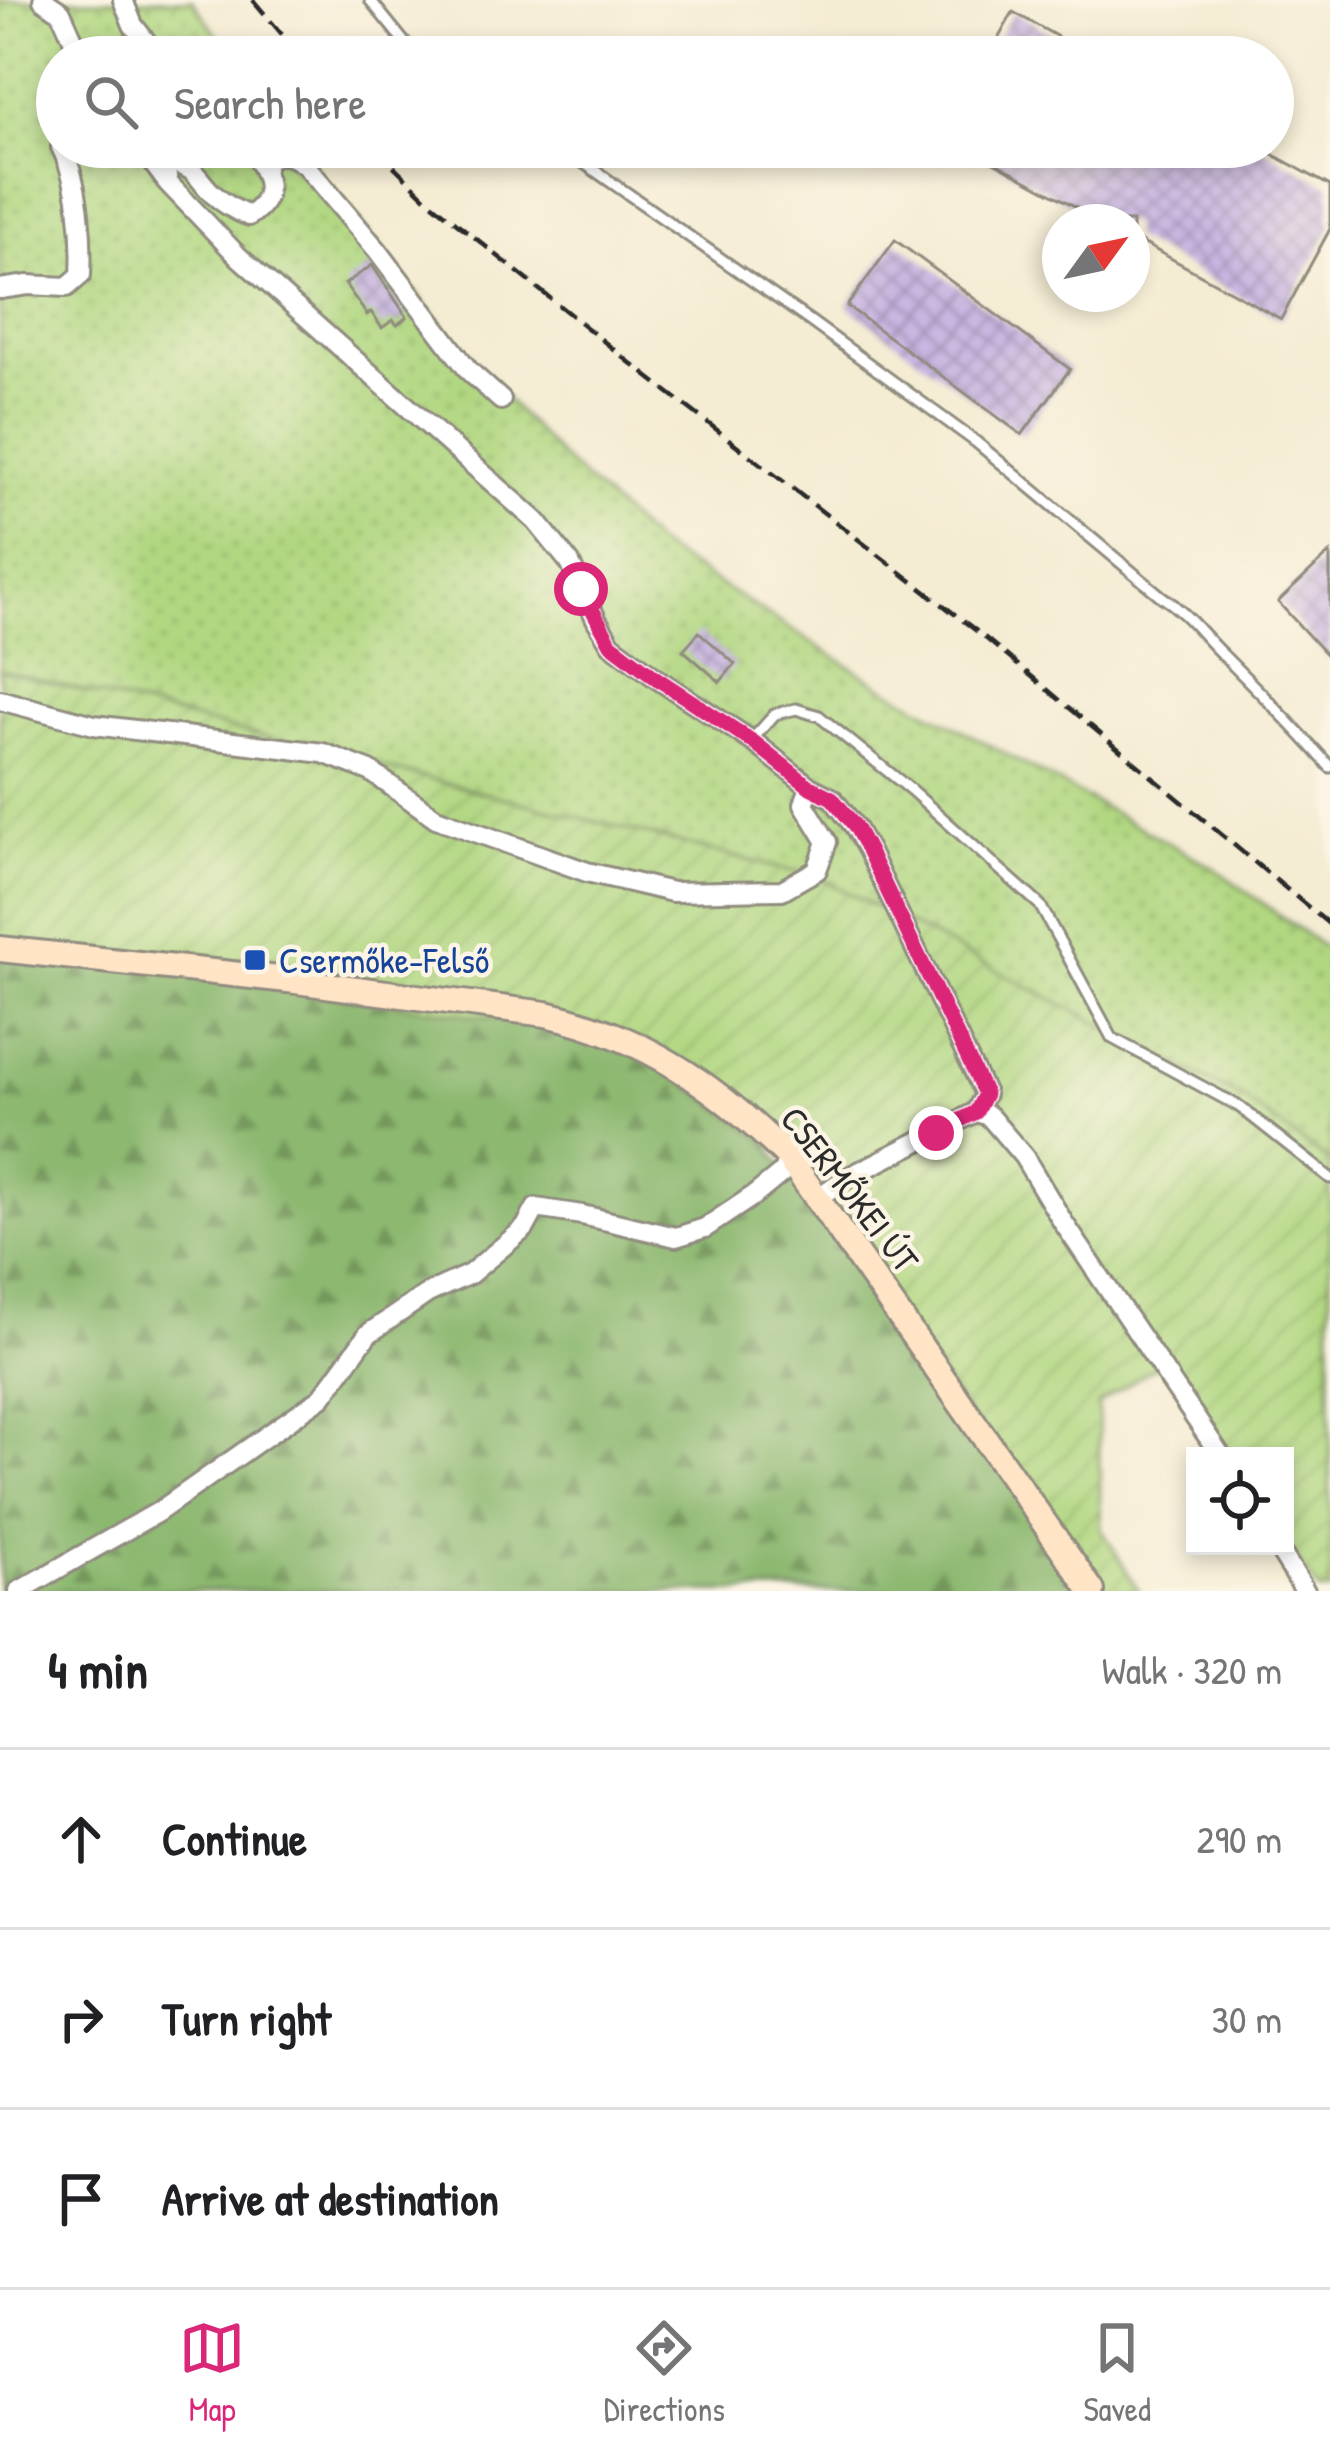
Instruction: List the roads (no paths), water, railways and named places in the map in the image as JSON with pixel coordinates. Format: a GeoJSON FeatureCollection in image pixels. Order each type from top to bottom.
{"type":"FeatureCollection","features":[{"type":"Feature","properties":{"kind":"main road","name":"CSERMŐKEI ÚT"},"geometry":{"type":"LineString","coordinates":[[0,949],[501,1006],[580,1021],[650,1049],[745,1114],[788,1157],[1092,1591]]}},
{"type":"Feature","properties":{"kind":"street"},"geometry":{"type":"LineString","coordinates":[[43,0],[61,12],[72,36]]}},
{"type":"Feature","properties":{"kind":"street"},"geometry":{"type":"LineString","coordinates":[[122,0],[142,36]]}},
{"type":"Feature","properties":{"kind":"street"},"geometry":{"type":"LineString","coordinates":[[0,289],[67,287],[81,274],[82,247],[71,168]]}},
{"type":"Feature","properties":{"kind":"street"},"geometry":{"type":"LineString","coordinates":[[156,168],[239,256],[536,521],[570,563],[611,644],[832,798],[855,826],[985,1094],[976,1112],[819,1197]]}},
{"type":"Feature","properties":{"kind":"street"},"geometry":{"type":"LineString","coordinates":[[168,168],[168,184]]}},
{"type":"Feature","properties":{"kind":"street"},"geometry":{"type":"LineString","coordinates":[[189,168],[209,191],[249,216],[265,205],[268,196],[262,168]]}},
{"type":"Feature","properties":{"kind":"street"},"geometry":{"type":"LineString","coordinates":[[264,172],[265,168]]}},
{"type":"Feature","properties":{"kind":"street"},"geometry":{"type":"LineString","coordinates":[[308,168],[469,371],[501,400]]}},
{"type":"Feature","properties":{"kind":"street"},"geometry":{"type":"LineString","coordinates":[[0,700],[94,725],[323,753],[370,771],[436,818],[587,872],[672,892],[782,890],[817,870],[826,842],[804,803],[810,787]]}},
{"type":"Feature","properties":{"kind":"street"},"geometry":{"type":"LineString","coordinates":[[976,1112],[988,1116],[1024,1157],[1215,1447]]}},
{"type":"Feature","properties":{"kind":"street"},"geometry":{"type":"LineString","coordinates":[[19,1591],[158,1512],[322,1397],[368,1334],[428,1293],[470,1274],[525,1228],[536,1208],[676,1237],[705,1228],[756,1194],[783,1172],[788,1157]]}},
{"type":"Feature","properties":{"kind":"street"},"geometry":{"type":"LineString","coordinates":[[1283,1555],[1305,1591]]}},
{"type":"Feature","properties":{"kind":"lane"},"geometry":{"type":"LineString","coordinates":[[370,0],[399,36]]}},
{"type":"Feature","properties":{"kind":"lane"},"geometry":{"type":"LineString","coordinates":[[591,168],[976,442],[1184,610],[1330,767]]}},
{"type":"Feature","properties":{"kind":"lane"},"geometry":{"type":"LineString","coordinates":[[755,743],[775,714],[796,709],[819,716],[1040,905],[1112,1039],[1240,1108],[1330,1178]]}},
{"type":"Feature","properties":{"kind":"railway"},"geometry":{"type":"LineString","coordinates":[[253,0],[283,36]]}},
{"type":"Feature","properties":{"kind":"railway"},"geometry":{"type":"LineString","coordinates":[[396,168],[432,203],[633,365],[983,636],[1330,925]]}},
{"type":"Feature","properties":{"kind":"place","name":"Csermőke-Felső"},"geometry":{"type":"Point","coordinates":[255,960]}}]}
